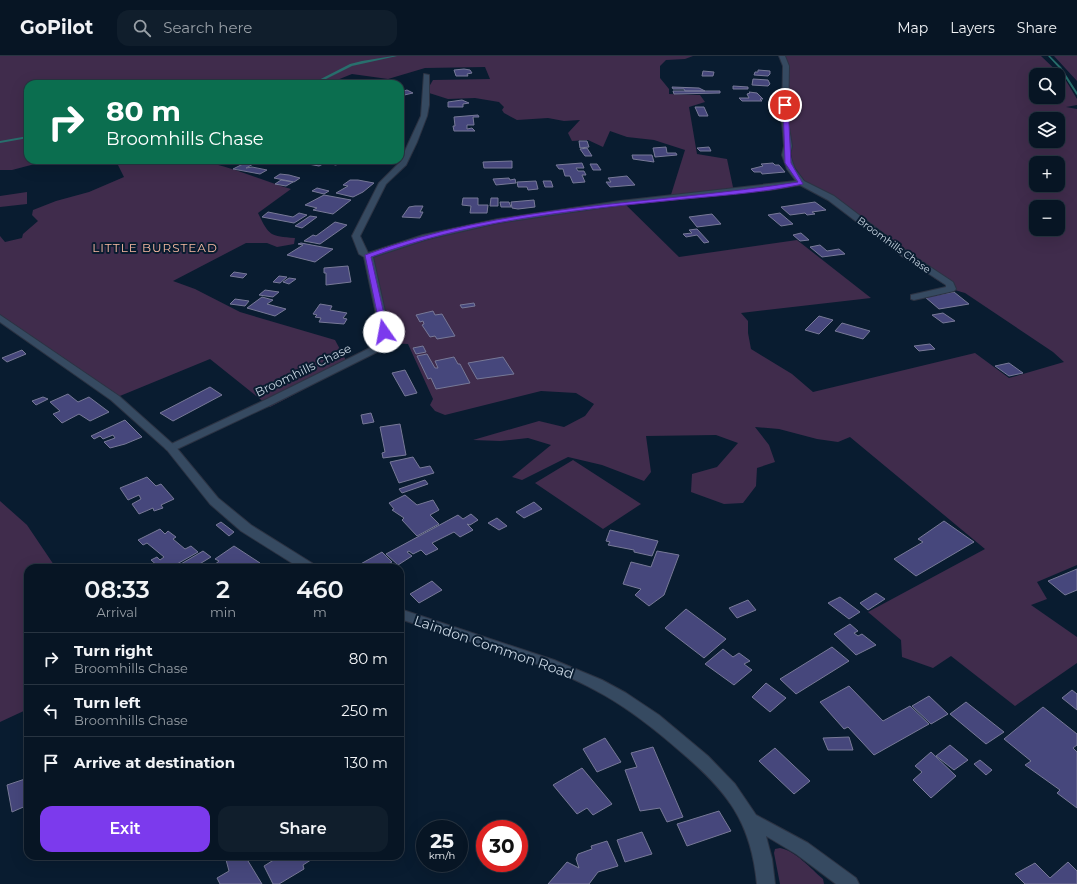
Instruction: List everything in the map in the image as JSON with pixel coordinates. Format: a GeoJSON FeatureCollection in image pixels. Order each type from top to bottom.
{"type":"FeatureCollection","features":[{"type":"Feature","properties":{"kind":"street"},"geometry":{"type":"LineString","coordinates":[[368,256],[426,237],[498,221],[620,203],[762,189],[801,183],[791,169],[786,155],[788,146],[785,121],[786,66],[782,56]]}},
{"type":"Feature","properties":{"kind":"street","name":"Broomhills Chase"},"geometry":{"type":"LineString","coordinates":[[404,161],[424,116],[426,106],[426,75]]}},
{"type":"Feature","properties":{"kind":"street","name":"Broomhills Chase"},"geometry":{"type":"LineString","coordinates":[[171,448],[387,343],[368,256],[363,254],[356,236],[383,183],[402,164]]}},
{"type":"Feature","properties":{"kind":"street","name":"Broomhills Chase"},"geometry":{"type":"LineString","coordinates":[[801,183],[831,198],[906,255],[950,284],[951,289],[914,297]]}},
{"type":"Feature","properties":{"kind":"street"},"geometry":{"type":"LineString","coordinates":[[0,318],[115,398],[171,448],[214,501],[246,528],[304,564]]}},
{"type":"Feature","properties":{"kind":"street","name":"Laindon Common Road"},"geometry":{"type":"LineString","coordinates":[[404,615],[524,654],[598,684],[652,718],[695,754],[720,779],[737,800],[750,820]]}},
{"type":"Feature","properties":{"kind":"street"},"geometry":{"type":"LineString","coordinates":[[750,820],[761,851],[766,884]]}},
{"type":"Feature","properties":{"kind":"street"},"geometry":{"type":"LineString","coordinates":[[750,820],[807,851],[850,884]]}},
{"type":"Feature","properties":{"kind":"shaded area"},"geometry":{"type":"Polygon","coordinates":[[[0,56],[693,56],[685,59],[666,60],[660,66],[660,78],[669,89],[669,94],[700,95],[705,102],[689,107],[697,154],[727,159],[734,192],[670,198],[685,150],[654,140],[627,137],[610,131],[603,147],[588,140],[572,141],[568,133],[580,120],[564,121],[548,118],[517,120],[504,113],[502,110],[504,107],[499,102],[475,98],[448,99],[426,92],[433,80],[490,79],[485,67],[425,68],[388,79],[352,74],[337,80],[24,80],[24,164],[35,164],[12,170],[0,170],[0,56]]]}},
{"type":"Feature","properties":{"kind":"shaded area"},"geometry":{"type":"Polygon","coordinates":[[[782,56],[1041,56],[1054,68],[1029,68],[1029,104],[1065,104],[1065,79],[1077,99],[1077,105],[1066,107],[1077,109],[1077,565],[1037,582],[1047,599],[1031,605],[1077,637],[1077,663],[1015,706],[951,656],[933,668],[902,657],[901,640],[868,612],[985,549],[850,437],[838,442],[817,439],[779,429],[755,427],[769,445],[775,462],[757,468],[756,486],[743,503],[724,504],[691,492],[692,474],[717,467],[738,443],[716,435],[646,436],[651,472],[644,481],[602,465],[568,457],[522,480],[512,477],[551,445],[528,438],[500,441],[473,440],[539,421],[564,427],[585,416],[594,404],[576,393],[541,391],[445,415],[435,411],[430,405],[433,399],[408,344],[387,343],[368,256],[430,237],[494,222],[622,201],[679,257],[797,240],[871,298],[741,313],[748,321],[748,333],[751,349],[792,374],[813,392],[975,353],[1009,378],[1064,362],[1053,352],[965,293],[949,287],[934,278],[941,278],[831,198],[801,183],[804,180],[793,165],[791,154],[786,155],[785,79],[782,56]]]}},
{"type":"Feature","properties":{"kind":"shaded area"},"geometry":{"type":"Polygon","coordinates":[[[1054,56],[1077,56],[1077,81],[1054,56]]]}},
{"type":"Feature","properties":{"kind":"shaded area"},"geometry":{"type":"Polygon","coordinates":[[[215,164],[291,189],[258,213],[265,226],[271,233],[295,238],[294,244],[277,247],[267,243],[246,243],[173,281],[195,289],[240,312],[335,340],[349,366],[270,407],[210,359],[115,398],[0,317],[0,236],[5,242],[22,238],[23,234],[38,221],[32,215],[33,210],[56,201],[89,192],[124,177],[118,165],[215,164]]]}},
{"type":"Feature","properties":{"kind":"shaded area"},"geometry":{"type":"Polygon","coordinates":[[[27,192],[27,204],[0,207],[0,196],[27,192]]]}},
{"type":"Feature","properties":{"kind":"shaded area"},"geometry":{"type":"Polygon","coordinates":[[[573,460],[641,504],[603,529],[535,483],[573,460]]]}},
{"type":"Feature","properties":{"kind":"shaded area"},"geometry":{"type":"Polygon","coordinates":[[[0,501],[27,525],[53,564],[24,564],[24,711],[0,722],[0,501]]]}},
{"type":"Feature","properties":{"kind":"shaded area"},"geometry":{"type":"Polygon","coordinates":[[[780,848],[792,853],[803,861],[823,879],[824,884],[780,884],[774,853],[775,849],[780,848]]]}},
{"type":"Feature","properties":{"kind":"building"},"geometry":{"type":"Polygon","coordinates":[[[454,70],[470,70],[472,73],[467,74],[468,76],[456,76],[454,70]]]}},
{"type":"Feature","properties":{"kind":"building"},"geometry":{"type":"Polygon","coordinates":[[[758,70],[770,71],[770,74],[768,76],[754,75],[755,72],[758,72],[758,70]]]}},
{"type":"Feature","properties":{"kind":"building"},"geometry":{"type":"Polygon","coordinates":[[[703,71],[714,72],[713,76],[702,76],[703,71]]]}},
{"type":"Feature","properties":{"kind":"building"},"geometry":{"type":"Polygon","coordinates":[[[753,79],[768,80],[770,84],[768,86],[752,85],[753,79]]]}},
{"type":"Feature","properties":{"kind":"building"},"geometry":{"type":"Polygon","coordinates":[[[733,86],[748,87],[748,89],[733,89],[733,86]]]}},
{"type":"Feature","properties":{"kind":"building"},"geometry":{"type":"Polygon","coordinates":[[[672,87],[699,88],[705,91],[685,91],[684,89],[673,89],[672,87]]]}},
{"type":"Feature","properties":{"kind":"building"},"geometry":{"type":"Polygon","coordinates":[[[407,90],[413,93],[404,95],[404,91],[407,90]]]}},
{"type":"Feature","properties":{"kind":"building"},"geometry":{"type":"Polygon","coordinates":[[[673,91],[720,91],[720,93],[674,94],[673,91]]]}},
{"type":"Feature","properties":{"kind":"building"},"geometry":{"type":"Polygon","coordinates":[[[749,92],[757,93],[763,99],[760,99],[762,101],[742,101],[739,98],[749,98],[747,94],[750,93],[749,92]]]}},
{"type":"Feature","properties":{"kind":"building"},"geometry":{"type":"Polygon","coordinates":[[[462,100],[469,103],[463,104],[463,107],[448,107],[448,102],[462,100]]]}},
{"type":"Feature","properties":{"kind":"building"},"geometry":{"type":"Polygon","coordinates":[[[695,107],[704,107],[708,116],[699,116],[695,107]]]}},
{"type":"Feature","properties":{"kind":"building"},"geometry":{"type":"Polygon","coordinates":[[[478,115],[479,117],[473,117],[474,125],[467,125],[467,129],[472,128],[475,131],[454,131],[454,117],[478,115]]]}},
{"type":"Feature","properties":{"kind":"building"},"geometry":{"type":"Polygon","coordinates":[[[579,141],[587,141],[589,147],[580,148],[579,141]]]}},
{"type":"Feature","properties":{"kind":"building"},"geometry":{"type":"Polygon","coordinates":[[[666,147],[667,153],[676,153],[677,155],[655,157],[653,148],[666,147]]]}},
{"type":"Feature","properties":{"kind":"building"},"geometry":{"type":"Polygon","coordinates":[[[709,147],[711,151],[700,151],[697,148],[709,147]]]}},
{"type":"Feature","properties":{"kind":"building"},"geometry":{"type":"Polygon","coordinates":[[[587,148],[592,156],[585,156],[580,149],[587,148]]]}},
{"type":"Feature","properties":{"kind":"building"},"geometry":{"type":"Polygon","coordinates":[[[632,155],[652,155],[654,162],[633,159],[632,155]]]}},
{"type":"Feature","properties":{"kind":"building"},"geometry":{"type":"Polygon","coordinates":[[[512,161],[512,168],[484,168],[483,162],[512,161]]]}},
{"type":"Feature","properties":{"kind":"building"},"geometry":{"type":"Polygon","coordinates":[[[582,163],[584,168],[576,168],[578,171],[584,171],[586,175],[582,175],[585,182],[573,183],[570,176],[565,176],[563,169],[559,169],[556,165],[582,163]]]}},
{"type":"Feature","properties":{"kind":"building"},"geometry":{"type":"Polygon","coordinates":[[[773,163],[775,165],[779,165],[785,172],[762,174],[761,172],[754,172],[751,169],[763,166],[761,164],[773,163]]]}},
{"type":"Feature","properties":{"kind":"building"},"geometry":{"type":"Polygon","coordinates":[[[243,164],[253,164],[246,168],[252,167],[267,170],[260,174],[233,169],[243,164]]]}},
{"type":"Feature","properties":{"kind":"building"},"geometry":{"type":"Polygon","coordinates":[[[308,164],[323,164],[319,166],[308,164]]]}},
{"type":"Feature","properties":{"kind":"building"},"geometry":{"type":"Polygon","coordinates":[[[590,164],[597,164],[601,170],[593,170],[590,164]]]}},
{"type":"Feature","properties":{"kind":"building"},"geometry":{"type":"Polygon","coordinates":[[[280,174],[300,178],[294,182],[274,178],[280,174]]]}},
{"type":"Feature","properties":{"kind":"building"},"geometry":{"type":"Polygon","coordinates":[[[627,176],[635,185],[610,187],[606,182],[611,182],[608,178],[627,176]]]}},
{"type":"Feature","properties":{"kind":"building"},"geometry":{"type":"Polygon","coordinates":[[[509,178],[510,180],[515,179],[516,183],[496,185],[493,179],[509,178]]]}},
{"type":"Feature","properties":{"kind":"building"},"geometry":{"type":"Polygon","coordinates":[[[281,180],[293,182],[286,186],[275,184],[281,180]]]}},
{"type":"Feature","properties":{"kind":"building"},"geometry":{"type":"Polygon","coordinates":[[[350,180],[374,183],[363,192],[353,197],[336,193],[348,186],[343,185],[350,180]]]}},
{"type":"Feature","properties":{"kind":"building"},"geometry":{"type":"Polygon","coordinates":[[[536,181],[538,189],[528,190],[527,187],[518,187],[517,182],[536,181]]]}},
{"type":"Feature","properties":{"kind":"building"},"geometry":{"type":"Polygon","coordinates":[[[543,181],[551,181],[553,187],[545,187],[543,181]]]}},
{"type":"Feature","properties":{"kind":"building"},"geometry":{"type":"Polygon","coordinates":[[[317,188],[329,191],[324,194],[312,191],[317,188]]]}},
{"type":"Feature","properties":{"kind":"building"},"geometry":{"type":"Polygon","coordinates":[[[324,195],[351,200],[333,214],[313,210],[317,208],[305,205],[324,195]]]}},
{"type":"Feature","properties":{"kind":"building"},"geometry":{"type":"Polygon","coordinates":[[[463,198],[478,198],[478,205],[488,205],[487,213],[470,213],[471,206],[462,205],[463,198]]]}},
{"type":"Feature","properties":{"kind":"building"},"geometry":{"type":"Polygon","coordinates":[[[491,198],[498,198],[498,206],[490,206],[491,198]]]}},
{"type":"Feature","properties":{"kind":"building"},"geometry":{"type":"Polygon","coordinates":[[[534,200],[535,207],[518,209],[512,208],[511,202],[534,200]]]}},
{"type":"Feature","properties":{"kind":"building"},"geometry":{"type":"Polygon","coordinates":[[[500,202],[509,202],[511,207],[501,207],[500,202]]]}},
{"type":"Feature","properties":{"kind":"building"},"geometry":{"type":"Polygon","coordinates":[[[815,202],[826,210],[812,212],[815,214],[807,215],[805,213],[790,215],[781,207],[815,202]]]}},
{"type":"Feature","properties":{"kind":"building"},"geometry":{"type":"Polygon","coordinates":[[[423,206],[420,212],[423,212],[420,218],[402,217],[409,207],[423,206]]]}},
{"type":"Feature","properties":{"kind":"building"},"geometry":{"type":"Polygon","coordinates":[[[268,212],[293,217],[299,213],[307,215],[294,223],[262,217],[268,212]]]}},
{"type":"Feature","properties":{"kind":"building"},"geometry":{"type":"Polygon","coordinates":[[[780,213],[793,224],[781,226],[768,215],[780,213]]]}},
{"type":"Feature","properties":{"kind":"building"},"geometry":{"type":"Polygon","coordinates":[[[712,214],[721,224],[697,227],[689,217],[712,214]]]}},
{"type":"Feature","properties":{"kind":"building"},"geometry":{"type":"Polygon","coordinates":[[[310,216],[317,217],[302,228],[295,226],[310,216]]]}},
{"type":"Feature","properties":{"kind":"building"},"geometry":{"type":"Polygon","coordinates":[[[335,222],[347,225],[320,244],[304,241],[313,235],[316,236],[335,222]]]}},
{"type":"Feature","properties":{"kind":"building"},"geometry":{"type":"Polygon","coordinates":[[[697,229],[709,242],[704,243],[697,235],[686,237],[683,234],[692,233],[689,230],[697,229]]]}},
{"type":"Feature","properties":{"kind":"building"},"geometry":{"type":"Polygon","coordinates":[[[801,233],[809,240],[800,241],[793,235],[801,233]]]}},
{"type":"Feature","properties":{"kind":"building"},"geometry":{"type":"Polygon","coordinates":[[[301,243],[333,249],[315,262],[287,255],[303,245],[298,244],[301,243]]]}},
{"type":"Feature","properties":{"kind":"building"},"geometry":{"type":"Polygon","coordinates":[[[820,245],[827,251],[839,249],[845,254],[822,257],[810,247],[820,245]]]}},
{"type":"Feature","properties":{"kind":"building"},"geometry":{"type":"Polygon","coordinates":[[[348,266],[351,282],[326,285],[326,273],[324,273],[324,268],[348,266]]]}},
{"type":"Feature","properties":{"kind":"building"},"geometry":{"type":"Polygon","coordinates":[[[234,272],[247,274],[243,278],[230,276],[234,272]]]}},
{"type":"Feature","properties":{"kind":"building"},"geometry":{"type":"Polygon","coordinates":[[[279,276],[287,277],[280,283],[273,282],[279,276]]]}},
{"type":"Feature","properties":{"kind":"building"},"geometry":{"type":"Polygon","coordinates":[[[289,278],[296,279],[289,284],[283,282],[289,278]]]}},
{"type":"Feature","properties":{"kind":"building"},"geometry":{"type":"Polygon","coordinates":[[[265,290],[279,292],[273,297],[259,295],[265,290]]]}},
{"type":"Feature","properties":{"kind":"building"},"geometry":{"type":"Polygon","coordinates":[[[954,292],[969,304],[939,309],[925,297],[954,292]]]}},
{"type":"Feature","properties":{"kind":"building"},"geometry":{"type":"Polygon","coordinates":[[[262,297],[273,300],[267,304],[286,309],[275,316],[247,308],[262,297]]]}},
{"type":"Feature","properties":{"kind":"building"},"geometry":{"type":"Polygon","coordinates":[[[235,299],[249,301],[245,306],[230,304],[235,299]]]}},
{"type":"Feature","properties":{"kind":"building"},"geometry":{"type":"Polygon","coordinates":[[[474,303],[475,306],[462,308],[460,305],[474,303]]]}},
{"type":"Feature","properties":{"kind":"building"},"geometry":{"type":"Polygon","coordinates":[[[320,304],[332,306],[330,310],[347,313],[343,318],[347,319],[344,324],[319,322],[321,318],[315,317],[317,315],[313,314],[320,304]]]}},
{"type":"Feature","properties":{"kind":"building"},"geometry":{"type":"Polygon","coordinates":[[[433,311],[435,315],[442,314],[455,336],[437,339],[435,336],[430,337],[422,325],[424,324],[423,321],[420,322],[416,315],[433,311]]]}},
{"type":"Feature","properties":{"kind":"building"},"geometry":{"type":"Polygon","coordinates":[[[943,313],[955,321],[943,323],[932,315],[943,313]]]}},
{"type":"Feature","properties":{"kind":"building"},"geometry":{"type":"Polygon","coordinates":[[[819,316],[833,320],[819,334],[805,330],[819,316]]]}},
{"type":"Feature","properties":{"kind":"building"},"geometry":{"type":"Polygon","coordinates":[[[842,323],[870,331],[863,339],[835,331],[842,323]]]}},
{"type":"Feature","properties":{"kind":"building"},"geometry":{"type":"Polygon","coordinates":[[[930,344],[935,349],[919,351],[914,346],[930,344]]]}},
{"type":"Feature","properties":{"kind":"building"},"geometry":{"type":"Polygon","coordinates":[[[423,346],[426,352],[416,354],[413,348],[423,346]]]}},
{"type":"Feature","properties":{"kind":"building"},"geometry":{"type":"Polygon","coordinates":[[[22,350],[26,354],[7,362],[2,358],[22,350]]]}},
{"type":"Feature","properties":{"kind":"building"},"geometry":{"type":"Polygon","coordinates":[[[427,354],[435,368],[438,368],[435,361],[454,357],[458,364],[460,364],[470,383],[436,389],[431,378],[428,379],[417,356],[427,354]]]}},
{"type":"Feature","properties":{"kind":"building"},"geometry":{"type":"Polygon","coordinates":[[[503,357],[514,374],[477,379],[468,363],[503,357]]]}},
{"type":"Feature","properties":{"kind":"building"},"geometry":{"type":"Polygon","coordinates":[[[1009,363],[1023,373],[1009,376],[995,366],[1009,363]]]}},
{"type":"Feature","properties":{"kind":"building"},"geometry":{"type":"Polygon","coordinates":[[[405,370],[417,393],[405,396],[392,373],[405,370]]]}},
{"type":"Feature","properties":{"kind":"building"},"geometry":{"type":"Polygon","coordinates":[[[210,387],[222,395],[173,421],[160,413],[210,387]]]}},
{"type":"Feature","properties":{"kind":"building"},"geometry":{"type":"Polygon","coordinates":[[[68,394],[78,402],[89,397],[109,412],[90,421],[79,414],[62,423],[53,414],[60,411],[50,402],[68,394]]]}},
{"type":"Feature","properties":{"kind":"building"},"geometry":{"type":"Polygon","coordinates":[[[43,397],[48,399],[36,405],[32,401],[43,397]]]}},
{"type":"Feature","properties":{"kind":"building"},"geometry":{"type":"Polygon","coordinates":[[[371,413],[374,422],[363,424],[361,415],[371,413]]]}},
{"type":"Feature","properties":{"kind":"building"},"geometry":{"type":"Polygon","coordinates":[[[125,420],[142,437],[110,448],[104,442],[115,438],[113,435],[103,439],[100,436],[94,439],[91,436],[125,420]]]}},
{"type":"Feature","properties":{"kind":"building"},"geometry":{"type":"Polygon","coordinates":[[[400,424],[406,455],[383,458],[382,453],[385,452],[380,427],[400,424]]]}},
{"type":"Feature","properties":{"kind":"building"},"geometry":{"type":"Polygon","coordinates":[[[413,457],[420,468],[430,466],[434,473],[399,483],[390,462],[413,457]]]}},
{"type":"Feature","properties":{"kind":"building"},"geometry":{"type":"Polygon","coordinates":[[[147,477],[156,486],[161,484],[174,499],[161,505],[163,508],[154,511],[153,508],[139,514],[132,504],[141,499],[139,495],[128,500],[120,488],[147,477]]]}},
{"type":"Feature","properties":{"kind":"building"},"geometry":{"type":"Polygon","coordinates":[[[425,480],[428,484],[402,493],[399,489],[425,480]]]}},
{"type":"Feature","properties":{"kind":"building"},"geometry":{"type":"Polygon","coordinates":[[[405,495],[417,505],[433,500],[439,510],[430,515],[439,524],[417,536],[402,520],[404,518],[392,510],[394,509],[389,503],[405,495]]]}},
{"type":"Feature","properties":{"kind":"building"},"geometry":{"type":"Polygon","coordinates":[[[534,502],[542,509],[524,518],[516,512],[534,502]]]}},
{"type":"Feature","properties":{"kind":"building"},"geometry":{"type":"Polygon","coordinates":[[[471,514],[478,520],[470,525],[467,524],[473,530],[460,537],[454,532],[432,543],[438,549],[426,555],[421,550],[413,554],[409,551],[407,552],[412,556],[400,564],[397,564],[386,554],[458,515],[463,519],[471,514]]]}},
{"type":"Feature","properties":{"kind":"building"},"geometry":{"type":"Polygon","coordinates":[[[497,518],[507,526],[499,530],[488,523],[497,518]]]}},
{"type":"Feature","properties":{"kind":"building"},"geometry":{"type":"Polygon","coordinates":[[[944,521],[974,542],[916,576],[894,559],[923,542],[918,539],[944,521]]]}},
{"type":"Feature","properties":{"kind":"building"},"geometry":{"type":"Polygon","coordinates":[[[221,522],[234,532],[229,536],[216,525],[221,522]]]}},
{"type":"Feature","properties":{"kind":"building"},"geometry":{"type":"Polygon","coordinates":[[[160,529],[165,534],[168,531],[176,537],[173,539],[185,549],[191,546],[198,552],[177,564],[156,564],[151,560],[157,557],[160,560],[164,557],[147,543],[143,545],[138,540],[160,529]]]}},
{"type":"Feature","properties":{"kind":"building"},"geometry":{"type":"Polygon","coordinates":[[[610,530],[658,541],[652,556],[634,552],[634,550],[608,545],[610,542],[606,541],[610,530]]]}},
{"type":"Feature","properties":{"kind":"building"},"geometry":{"type":"Polygon","coordinates":[[[234,546],[260,563],[215,564],[219,561],[215,559],[234,546]]]}},
{"type":"Feature","properties":{"kind":"building"},"geometry":{"type":"Polygon","coordinates":[[[203,551],[211,557],[200,564],[181,564],[203,551]]]}},
{"type":"Feature","properties":{"kind":"building"},"geometry":{"type":"Polygon","coordinates":[[[657,551],[679,555],[664,595],[649,606],[635,595],[641,589],[623,584],[631,562],[651,567],[657,551]]]}},
{"type":"Feature","properties":{"kind":"building"},"geometry":{"type":"Polygon","coordinates":[[[382,552],[392,562],[388,564],[361,564],[382,552]]]}},
{"type":"Feature","properties":{"kind":"building"},"geometry":{"type":"Polygon","coordinates":[[[1077,569],[1077,590],[1065,595],[1048,581],[1077,569]]]}},
{"type":"Feature","properties":{"kind":"building"},"geometry":{"type":"Polygon","coordinates":[[[432,581],[442,590],[419,603],[410,594],[432,581]]]}},
{"type":"Feature","properties":{"kind":"building"},"geometry":{"type":"Polygon","coordinates":[[[876,593],[885,599],[868,610],[860,603],[876,593]]]}},
{"type":"Feature","properties":{"kind":"building"},"geometry":{"type":"Polygon","coordinates":[[[840,597],[860,612],[849,619],[828,603],[840,597]]]}},
{"type":"Feature","properties":{"kind":"building"},"geometry":{"type":"Polygon","coordinates":[[[748,600],[756,610],[737,618],[729,608],[748,600]]]}},
{"type":"Feature","properties":{"kind":"building"},"geometry":{"type":"Polygon","coordinates":[[[686,609],[726,639],[704,658],[665,628],[686,609]]]}},
{"type":"Feature","properties":{"kind":"building"},"geometry":{"type":"Polygon","coordinates":[[[850,624],[858,631],[854,633],[858,636],[862,634],[876,645],[856,655],[834,634],[850,624]]]}},
{"type":"Feature","properties":{"kind":"building"},"geometry":{"type":"Polygon","coordinates":[[[832,647],[849,661],[796,694],[780,679],[832,647]]]}},
{"type":"Feature","properties":{"kind":"building"},"geometry":{"type":"Polygon","coordinates":[[[723,649],[733,657],[739,653],[750,661],[744,664],[752,670],[734,685],[705,664],[723,649]]]}},
{"type":"Feature","properties":{"kind":"building"},"geometry":{"type":"Polygon","coordinates":[[[766,683],[786,698],[770,712],[752,697],[766,683]]]}},
{"type":"Feature","properties":{"kind":"building"},"geometry":{"type":"Polygon","coordinates":[[[849,686],[883,721],[910,706],[929,724],[874,755],[848,727],[844,729],[820,702],[849,686]]]}},
{"type":"Feature","properties":{"kind":"building"},"geometry":{"type":"Polygon","coordinates":[[[1072,690],[1077,694],[1077,710],[1062,698],[1072,690]]]}},
{"type":"Feature","properties":{"kind":"building"},"geometry":{"type":"Polygon","coordinates":[[[929,696],[948,714],[931,724],[912,706],[929,696]]]}},
{"type":"Feature","properties":{"kind":"building"},"geometry":{"type":"Polygon","coordinates":[[[966,702],[1004,732],[986,744],[950,714],[966,702]]]}},
{"type":"Feature","properties":{"kind":"building"},"geometry":{"type":"Polygon","coordinates":[[[1043,707],[1077,734],[1077,745],[1073,748],[1077,752],[1077,808],[1057,793],[1060,790],[1025,765],[1031,761],[1004,739],[1043,707]]]}},
{"type":"Feature","properties":{"kind":"building"},"geometry":{"type":"Polygon","coordinates":[[[849,737],[853,750],[828,750],[823,738],[849,737]]]}},
{"type":"Feature","properties":{"kind":"building"},"geometry":{"type":"Polygon","coordinates":[[[605,738],[621,762],[597,772],[583,749],[605,738]]]}},
{"type":"Feature","properties":{"kind":"building"},"geometry":{"type":"Polygon","coordinates":[[[950,745],[968,760],[954,770],[936,756],[950,745]]]}},
{"type":"Feature","properties":{"kind":"building"},"geometry":{"type":"Polygon","coordinates":[[[653,747],[683,817],[667,822],[660,808],[640,811],[625,770],[637,767],[631,753],[653,747]]]}},
{"type":"Feature","properties":{"kind":"building"},"geometry":{"type":"Polygon","coordinates":[[[775,748],[810,781],[794,794],[759,761],[775,748]]]}},
{"type":"Feature","properties":{"kind":"building"},"geometry":{"type":"Polygon","coordinates":[[[931,752],[956,776],[931,798],[913,780],[922,772],[915,766],[931,752]]]}},
{"type":"Feature","properties":{"kind":"building"},"geometry":{"type":"Polygon","coordinates":[[[980,760],[992,770],[986,775],[974,764],[980,760]]]}},
{"type":"Feature","properties":{"kind":"building"},"geometry":{"type":"Polygon","coordinates":[[[582,768],[612,804],[593,815],[587,808],[577,814],[553,785],[582,768]]]}},
{"type":"Feature","properties":{"kind":"building"},"geometry":{"type":"Polygon","coordinates":[[[24,779],[24,807],[12,812],[7,785],[24,779]]]}},
{"type":"Feature","properties":{"kind":"building"},"geometry":{"type":"Polygon","coordinates":[[[719,811],[731,831],[687,846],[677,824],[719,811]]]}},
{"type":"Feature","properties":{"kind":"building"},"geometry":{"type":"Polygon","coordinates":[[[642,832],[652,854],[625,862],[617,840],[642,832]]]}},
{"type":"Feature","properties":{"kind":"building"},"geometry":{"type":"Polygon","coordinates":[[[607,841],[618,866],[598,872],[589,884],[548,884],[567,862],[579,868],[576,859],[578,854],[592,849],[591,846],[607,841]]]}},
{"type":"Feature","properties":{"kind":"building"},"geometry":{"type":"Polygon","coordinates":[[[226,860],[247,860],[262,884],[220,884],[217,878],[229,871],[226,860]]]}},
{"type":"Feature","properties":{"kind":"building"},"geometry":{"type":"Polygon","coordinates":[[[274,860],[311,860],[303,865],[304,869],[279,884],[273,884],[264,866],[274,860]]]}},
{"type":"Feature","properties":{"kind":"building"},"geometry":{"type":"Polygon","coordinates":[[[1068,862],[1077,871],[1077,884],[1025,884],[1015,874],[1035,863],[1050,878],[1068,862]]]}},
{"type":"Feature","properties":{"kind":"waterway"},"geometry":{"type":"LineString","coordinates":[[322,80],[351,65],[396,56]]}},
{"type":"Feature","properties":{"kind":"waterway"},"geometry":{"type":"LineString","coordinates":[[1049,56],[1060,68],[1077,94]]}},
{"type":"Feature","properties":{"kind":"waterway"},"geometry":{"type":"LineString","coordinates":[[0,142],[24,138]]}},
{"type":"Feature","properties":{"kind":"district","name":"LITTLE BURSTEAD"},"geometry":{"type":"Point","coordinates":[155,247]}},
{"type":"Feature","properties":{"kind":"route"},"geometry":{"type":"LineString","coordinates":[[384,332],[368,256],[401,244],[498,221],[542,214],[620,203],[781,187],[801,183],[791,169],[786,155],[788,146],[785,105]]}}]}
